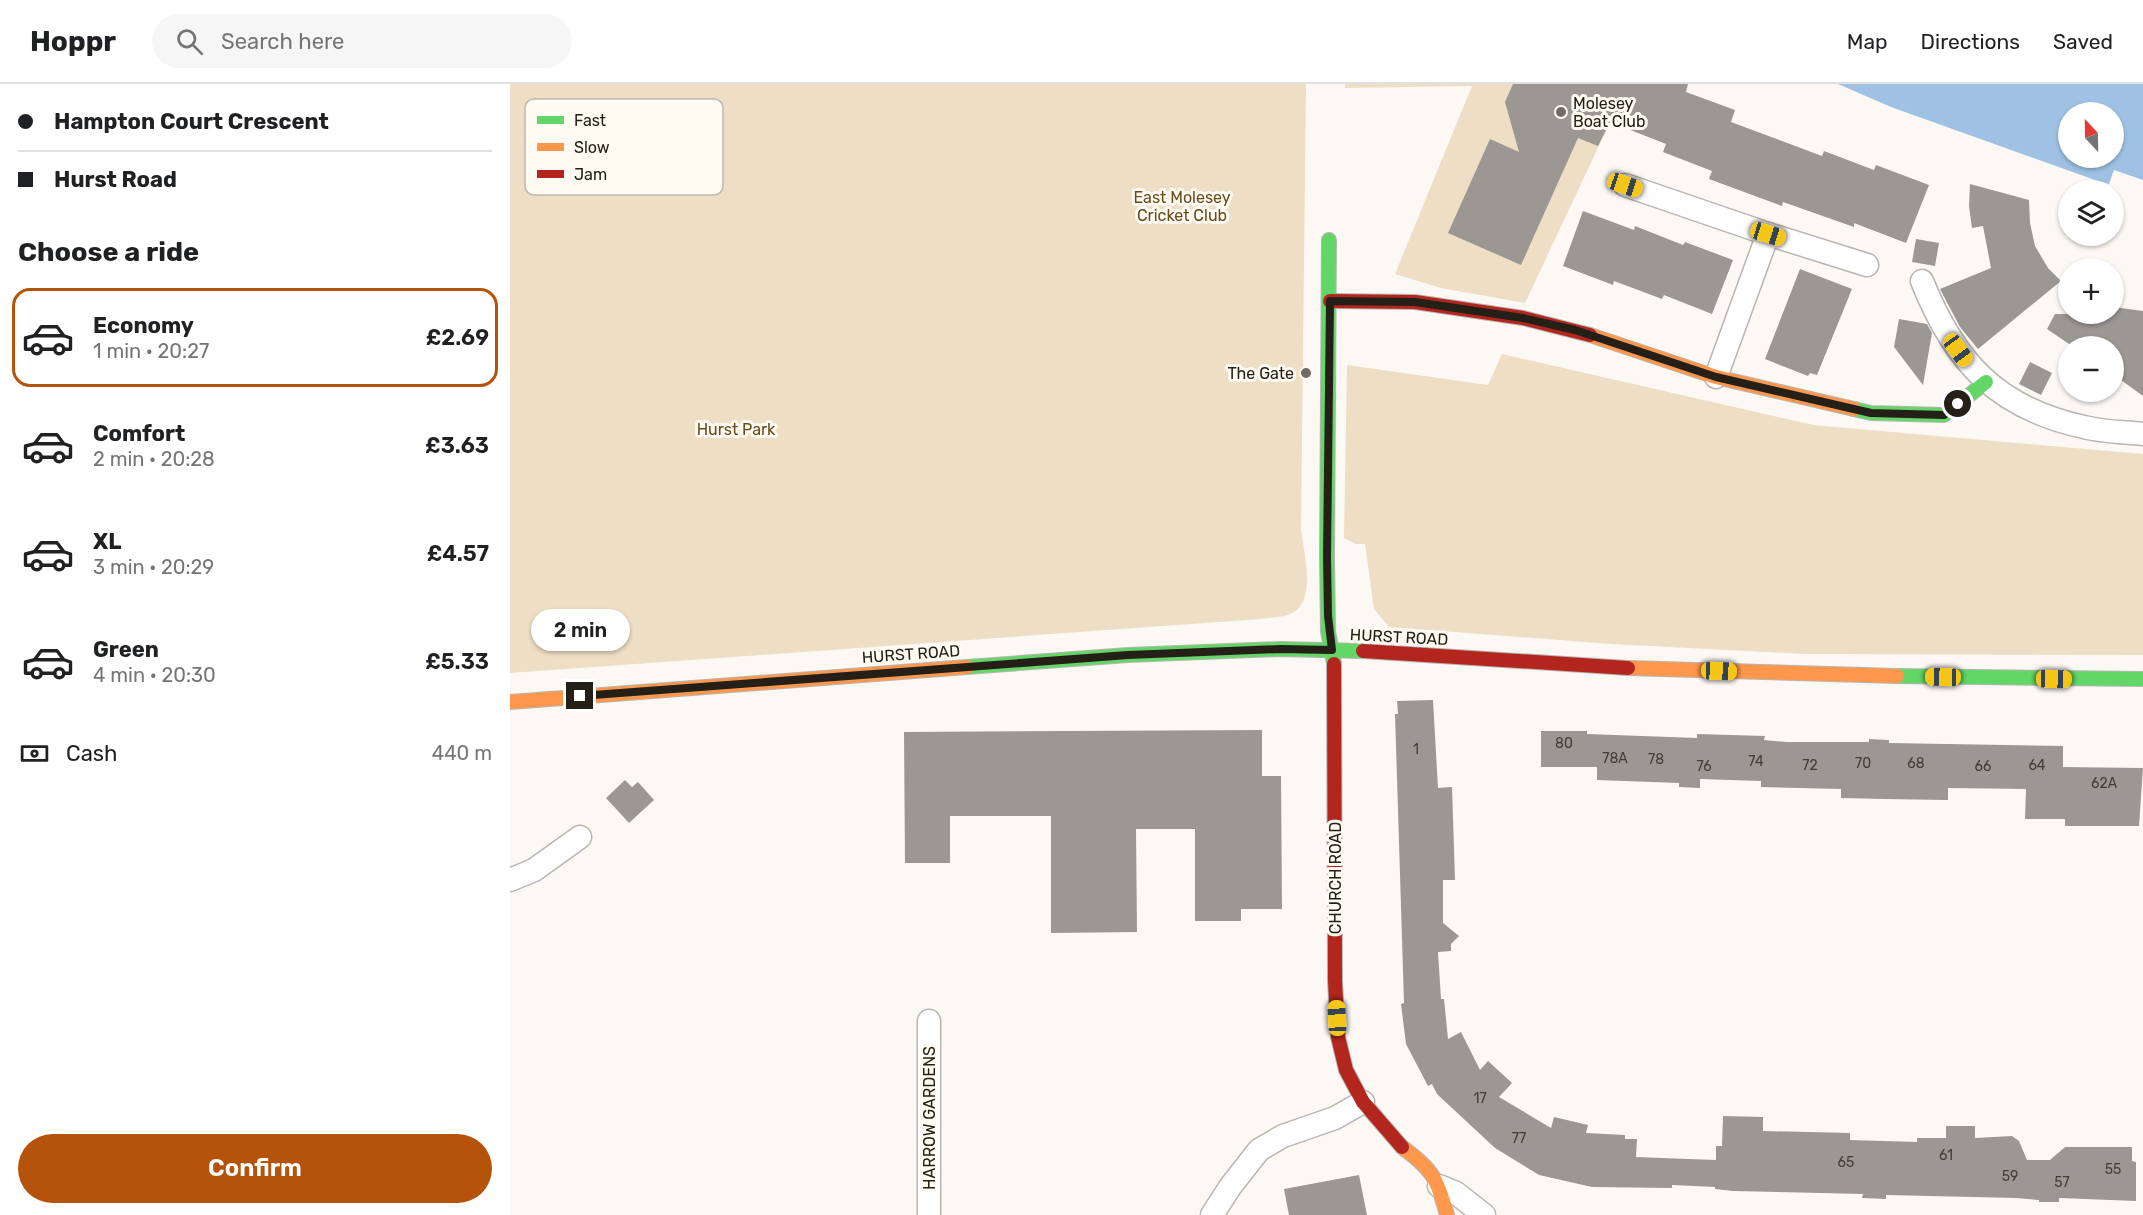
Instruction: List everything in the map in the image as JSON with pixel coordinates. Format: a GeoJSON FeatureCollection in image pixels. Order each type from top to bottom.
{"type":"FeatureCollection","features":[{"type":"Feature","properties":{"kind":"street"},"geometry":{"type":"LineString","coordinates":[[1625,185],[1867,265]]}},
{"type":"Feature","properties":{"kind":"street"},"geometry":{"type":"LineString","coordinates":[[1716,377],[1768,234]]}},
{"type":"Feature","properties":{"kind":"street"},"geometry":{"type":"LineString","coordinates":[[1329,240],[1330,301],[1415,302],[1523,318],[1575,330],[1716,377],[1871,413],[1944,415],[1986,382]]}},
{"type":"Feature","properties":{"kind":"street"},"geometry":{"type":"LineString","coordinates":[[1922,281],[1949,338],[1966,362],[1986,382],[2020,404],[2053,419],[2085,428],[2143,434]]}},
{"type":"Feature","properties":{"kind":"street","name":"CHURCH ROAD"},"geometry":{"type":"LineString","coordinates":[[1330,301],[1328,616],[1335,672],[1335,981],[1338,1037],[1346,1070],[1363,1102],[1400,1145],[1430,1171],[1439,1186],[1447,1215]]}},
{"type":"Feature","properties":{"kind":"street","name":"HURST ROAD"},"geometry":{"type":"LineString","coordinates":[[510,702],[1128,655],[1280,649],[1332,650],[1651,669],[1857,676],[2143,679]]}},
{"type":"Feature","properties":{"kind":"street"},"geometry":{"type":"LineString","coordinates":[[510,880],[534,870],[580,837]]}},
{"type":"Feature","properties":{"kind":"street","name":"HARROW GARDENS"},"geometry":{"type":"LineString","coordinates":[[929,1021],[929,1215]]}},
{"type":"Feature","properties":{"kind":"street"},"geometry":{"type":"LineString","coordinates":[[1212,1215],[1230,1187],[1259,1150],[1283,1136],[1335,1118],[1363,1102]]}},
{"type":"Feature","properties":{"kind":"street"},"geometry":{"type":"LineString","coordinates":[[1439,1186],[1456,1193],[1485,1215]]}},
{"type":"Feature","properties":{"kind":"green space","name":"Hurst Park"},"geometry":{"type":"Polygon","coordinates":[[[510,84],[1306,84],[1301,530],[1307,586],[1301,606],[1286,615],[1261,619],[510,673],[510,84]]]}},
{"type":"Feature","properties":{"kind":"green space"},"geometry":{"type":"Polygon","coordinates":[[[1345,84],[1628,84],[1525,303],[1441,288],[1395,274],[1472,86],[1345,88],[1345,84]]]}},
{"type":"Feature","properties":{"kind":"green space"},"geometry":{"type":"Polygon","coordinates":[[[1502,354],[1813,425],[2143,454],[2143,655],[1806,654],[1611,644],[1389,627],[1374,609],[1365,544],[1356,544],[1344,538],[1347,365],[1488,385],[1502,354]]]}},
{"type":"Feature","properties":{"kind":"water"},"geometry":{"type":"Polygon","coordinates":[[[1838,84],[2143,84],[2143,180],[2114,170],[2110,180],[2095,180],[2061,168],[2124,168],[2124,102],[2058,102],[2058,167],[1891,107],[1838,84]]]}},
{"type":"Feature","properties":{"kind":"building"},"geometry":{"type":"Polygon","coordinates":[[[1513,84],[1688,84],[1686,92],[1735,110],[1731,122],[1822,156],[1824,151],[1874,170],[1876,165],[1929,185],[1906,243],[1854,223],[1854,227],[1783,202],[1782,206],[1709,179],[1712,171],[1663,152],[1666,144],[1610,122],[1598,146],[1578,138],[1521,265],[1448,233],[1490,139],[1519,152],[1505,102],[1513,84]]]}},
{"type":"Feature","properties":{"kind":"building"},"geometry":{"type":"Polygon","coordinates":[[[1970,184],[2029,200],[2030,223],[2035,246],[2048,268],[2058,278],[2058,283],[1978,349],[1960,327],[1940,289],[1991,268],[1983,226],[1972,228],[1969,206],[1970,184]]]}},
{"type":"Feature","properties":{"kind":"building"},"geometry":{"type":"Polygon","coordinates":[[[1583,211],[1634,230],[1635,226],[1683,245],[1685,242],[1733,260],[1712,314],[1664,295],[1662,299],[1614,281],[1613,285],[1563,266],[1583,211]]]}},
{"type":"Feature","properties":{"kind":"building"},"geometry":{"type":"Polygon","coordinates":[[[1916,239],[1939,243],[1935,266],[1912,262],[1916,239]]]}},
{"type":"Feature","properties":{"kind":"building"},"geometry":{"type":"Polygon","coordinates":[[[1800,269],[1852,289],[1817,375],[1810,373],[1808,376],[1765,359],[1800,269]]]}},
{"type":"Feature","properties":{"kind":"building"},"geometry":{"type":"Polygon","coordinates":[[[2124,308],[2143,311],[2143,396],[2124,382],[2124,336],[2058,336],[2047,329],[2055,314],[2058,314],[2058,324],[2124,324],[2124,308]]]}},
{"type":"Feature","properties":{"kind":"building"},"geometry":{"type":"Polygon","coordinates":[[[1899,319],[1927,324],[1932,333],[1923,385],[1894,347],[1899,319]]]}},
{"type":"Feature","properties":{"kind":"building"},"geometry":{"type":"Polygon","coordinates":[[[2030,362],[2052,373],[2041,395],[2019,384],[2030,362]]]}},
{"type":"Feature","properties":{"kind":"building"},"geometry":{"type":"Polygon","coordinates":[[[1433,700],[1438,788],[1452,787],[1455,880],[1443,880],[1443,923],[1459,936],[1451,944],[1451,951],[1438,952],[1441,999],[1444,999],[1448,1039],[1461,1032],[1480,1070],[1488,1061],[1512,1083],[1499,1097],[1551,1128],[1554,1117],[1588,1125],[1586,1133],[1625,1135],[1625,1139],[1637,1139],[1636,1157],[1716,1160],[1716,1146],[1722,1146],[1723,1116],[1763,1117],[1763,1131],[1850,1133],[1850,1140],[1917,1142],[1917,1138],[1946,1138],[1946,1126],[1975,1126],[1975,1138],[2012,1136],[2019,1141],[2027,1160],[2050,1160],[2065,1147],[2132,1147],[2132,1161],[2136,1162],[2136,1201],[2059,1198],[2059,1202],[2039,1202],[2039,1200],[2016,1198],[1886,1195],[1886,1199],[1862,1198],[1863,1194],[1733,1191],[1715,1189],[1715,1187],[1672,1185],[1672,1188],[1592,1187],[1539,1175],[1495,1148],[1437,1094],[1432,1084],[1428,1086],[1406,1044],[1401,1004],[1404,1003],[1395,714],[1398,714],[1397,701],[1433,700]]]}},
{"type":"Feature","properties":{"kind":"building"},"geometry":{"type":"Polygon","coordinates":[[[1262,730],[1262,776],[1281,776],[1282,909],[1241,909],[1241,921],[1195,921],[1195,829],[1136,829],[1137,932],[1051,933],[1051,816],[950,816],[950,863],[905,863],[904,732],[1262,730]]]}},
{"type":"Feature","properties":{"kind":"building"},"geometry":{"type":"Polygon","coordinates":[[[1541,731],[1587,731],[1587,734],[1697,738],[1697,734],[1765,736],[1764,740],[1787,742],[1869,742],[1869,739],[1889,740],[1889,743],[2063,746],[2063,767],[2143,768],[2139,826],[2065,826],[2065,819],[2025,819],[2026,789],[1948,788],[1948,800],[1884,799],[1841,798],[1841,789],[1761,787],[1761,781],[1700,779],[1700,788],[1679,787],[1679,783],[1597,780],[1597,767],[1541,767],[1541,731]]]}},
{"type":"Feature","properties":{"kind":"building"},"geometry":{"type":"Polygon","coordinates":[[[625,780],[632,787],[638,782],[654,800],[629,823],[606,798],[625,780]]]}},
{"type":"Feature","properties":{"kind":"building"},"geometry":{"type":"Polygon","coordinates":[[[1359,1175],[1367,1215],[1289,1215],[1284,1189],[1359,1175]]]}},
{"type":"Feature","properties":{"kind":"traffic: fast"},"geometry":{"type":"LineString","coordinates":[[1329,240],[1327,557],[1328,631],[1334,664]]}},
{"type":"Feature","properties":{"kind":"traffic: fast"},"geometry":{"type":"LineString","coordinates":[[1854,409],[1871,413],[1944,415],[1986,382]]}},
{"type":"Feature","properties":{"kind":"traffic: fast"},"geometry":{"type":"LineString","coordinates":[[967,667],[1128,655],[1280,649],[1363,651]]}},
{"type":"Feature","properties":{"kind":"traffic: fast"},"geometry":{"type":"LineString","coordinates":[[1897,676],[2143,679]]}},
{"type":"Feature","properties":{"kind":"traffic: slow"},"geometry":{"type":"LineString","coordinates":[[1590,335],[1716,377],[1854,409]]}},
{"type":"Feature","properties":{"kind":"traffic: slow"},"geometry":{"type":"LineString","coordinates":[[510,702],[967,667]]}},
{"type":"Feature","properties":{"kind":"traffic: slow"},"geometry":{"type":"LineString","coordinates":[[1628,668],[1897,676]]}},
{"type":"Feature","properties":{"kind":"traffic: slow"},"geometry":{"type":"LineString","coordinates":[[1402,1147],[1421,1162],[1437,1183],[1447,1215]]}},
{"type":"Feature","properties":{"kind":"traffic: jam"},"geometry":{"type":"LineString","coordinates":[[1330,301],[1415,302],[1523,318],[1590,335]]}},
{"type":"Feature","properties":{"kind":"traffic: jam"},"geometry":{"type":"LineString","coordinates":[[1363,651],[1628,668]]}},
{"type":"Feature","properties":{"kind":"traffic: jam"},"geometry":{"type":"LineString","coordinates":[[1334,664],[1335,981],[1338,1037],[1346,1070],[1363,1102],[1402,1147]]}},
{"type":"Feature","properties":{"kind":"place","name":"Molesey Boat Club"},"geometry":{"type":"Point","coordinates":[1561,112]}},
{"type":"Feature","properties":{"kind":"place","name":"The Gate"},"geometry":{"type":"Point","coordinates":[1306,373]}},
{"type":"Feature","properties":{"kind":"route"},"geometry":{"type":"LineString","coordinates":[[580,696],[1128,655],[1280,649],[1332,650],[1328,616],[1327,557],[1330,301],[1415,302],[1523,318],[1575,330],[1716,377],[1871,413],[1944,415],[1958,404]]}},
{"type":"Feature","properties":{"kind":"park label","name":"East Molesey Cricket Club"},"geometry":{"type":"Point","coordinates":[1182,206]}}]}
